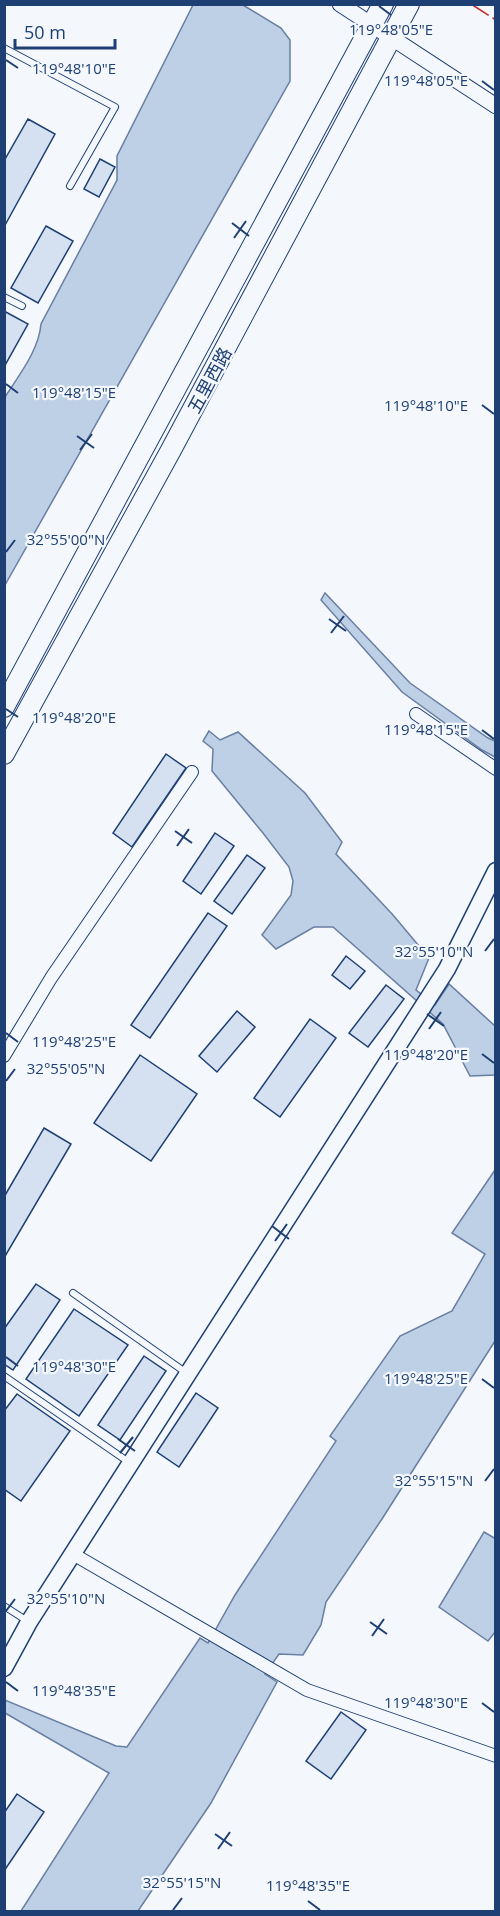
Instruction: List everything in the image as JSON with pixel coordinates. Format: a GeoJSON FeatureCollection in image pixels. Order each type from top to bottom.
{"type":"FeatureCollection","features":[{"type":"Feature","properties":{"kind":"main road","name":"五里西路"},"geometry":{"type":"LineString","coordinates":[[4,708],[383,4]]}},
{"type":"Feature","properties":{"kind":"main road","name":"五里西路"},"geometry":{"type":"LineString","coordinates":[[4,754],[171,450],[409,4]]}},
{"type":"Feature","properties":{"kind":"main road"},"geometry":{"type":"LineString","coordinates":[[4,1668],[29,1622],[447,969],[495,871]]}},
{"type":"Feature","properties":{"kind":"street"},"geometry":{"type":"LineString","coordinates":[[340,4],[495,106]]}},
{"type":"Feature","properties":{"kind":"street"},"geometry":{"type":"LineString","coordinates":[[416,714],[495,769]]}},
{"type":"Feature","properties":{"kind":"street"},"geometry":{"type":"LineString","coordinates":[[4,1056],[51,978],[192,772]]}},
{"type":"Feature","properties":{"kind":"street"},"geometry":{"type":"LineString","coordinates":[[73,1554],[307,1690],[495,1755]]}},
{"type":"Feature","properties":{"kind":"lane"},"geometry":{"type":"LineString","coordinates":[[4,48],[115,107],[70,186]]}},
{"type":"Feature","properties":{"kind":"lane"},"geometry":{"type":"LineString","coordinates":[[4,297],[22,306]]}},
{"type":"Feature","properties":{"kind":"lane"},"geometry":{"type":"LineString","coordinates":[[73,1293],[188,1374]]}},
{"type":"Feature","properties":{"kind":"lane"},"geometry":{"type":"LineString","coordinates":[[4,1376],[131,1463]]}},
{"type":"Feature","properties":{"kind":"lane"},"geometry":{"type":"LineString","coordinates":[[4,1606],[29,1622]]}},
{"type":"Feature","properties":{"kind":"water"},"geometry":{"type":"Polygon","coordinates":[[[193,5],[243,5],[281,28],[290,40],[290,81],[5,585],[5,397],[32,353],[41,324],[117,180],[117,156],[193,5]]]}},
{"type":"Feature","properties":{"kind":"water"},"geometry":{"type":"Polygon","coordinates":[[[325,593],[410,683],[495,741],[495,757],[402,692],[321,600],[325,593]]]}},
{"type":"Feature","properties":{"kind":"water"},"geometry":{"type":"Polygon","coordinates":[[[209,731],[220,740],[238,732],[305,793],[342,842],[336,854],[393,915],[429,958],[416,990],[435,1005],[449,984],[495,1026],[495,1075],[470,1076],[443,1024],[333,927],[314,927],[276,949],[262,935],[291,895],[293,881],[289,867],[212,771],[213,749],[203,741],[209,731]]]}},
{"type":"Feature","properties":{"kind":"water"},"geometry":{"type":"Polygon","coordinates":[[[495,1170],[495,1341],[382,1519],[326,1602],[321,1625],[303,1655],[279,1654],[265,1674],[277,1682],[211,1803],[138,1911],[21,1911],[109,1773],[5,1713],[5,1700],[116,1746],[127,1747],[200,1638],[208,1643],[235,1595],[336,1441],[330,1436],[400,1336],[452,1311],[485,1254],[452,1233],[495,1170]]]}},
{"type":"Feature","properties":{"kind":"water"},"geometry":{"type":"Polygon","coordinates":[[[484,1532],[496,1539],[495,1632],[488,1641],[439,1607],[484,1532]]]}},
{"type":"Feature","properties":{"kind":"building"},"geometry":{"type":"Polygon","coordinates":[[[28,119],[55,134],[4,227],[4,161],[28,119]]]}},
{"type":"Feature","properties":{"kind":"building"},"geometry":{"type":"Polygon","coordinates":[[[100,159],[115,167],[99,197],[84,189],[100,159]]]}},
{"type":"Feature","properties":{"kind":"building"},"geometry":{"type":"Polygon","coordinates":[[[46,226],[73,241],[38,303],[11,288],[46,226]]]}},
{"type":"Feature","properties":{"kind":"building"},"geometry":{"type":"Polygon","coordinates":[[[4,311],[28,324],[4,367],[4,311]]]}},
{"type":"Feature","properties":{"kind":"building"},"geometry":{"type":"Polygon","coordinates":[[[166,754],[186,768],[132,847],[113,833],[166,754]]]}},
{"type":"Feature","properties":{"kind":"building"},"geometry":{"type":"Polygon","coordinates":[[[215,833],[234,846],[201,894],[183,881],[215,833]]]}},
{"type":"Feature","properties":{"kind":"building"},"geometry":{"type":"Polygon","coordinates":[[[247,855],[265,868],[232,914],[214,901],[247,855]]]}},
{"type":"Feature","properties":{"kind":"building"},"geometry":{"type":"Polygon","coordinates":[[[208,913],[227,926],[150,1038],[131,1025],[208,913]]]}},
{"type":"Feature","properties":{"kind":"building"},"geometry":{"type":"Polygon","coordinates":[[[346,956],[365,971],[350,989],[332,975],[346,956]]]}},
{"type":"Feature","properties":{"kind":"building"},"geometry":{"type":"Polygon","coordinates":[[[386,985],[404,999],[368,1047],[349,1033],[386,985]]]}},
{"type":"Feature","properties":{"kind":"building"},"geometry":{"type":"Polygon","coordinates":[[[237,1011],[255,1027],[217,1072],[199,1056],[237,1011]]]}},
{"type":"Feature","properties":{"kind":"building"},"geometry":{"type":"Polygon","coordinates":[[[310,1019],[336,1038],[280,1117],[254,1098],[310,1019]]]}},
{"type":"Feature","properties":{"kind":"building"},"geometry":{"type":"Polygon","coordinates":[[[140,1055],[197,1094],[151,1161],[94,1123],[140,1055]]]}},
{"type":"Feature","properties":{"kind":"building"},"geometry":{"type":"Polygon","coordinates":[[[44,1128],[71,1144],[4,1258],[4,1197],[44,1128]]]}},
{"type":"Feature","properties":{"kind":"building"},"geometry":{"type":"Polygon","coordinates":[[[36,1284],[60,1300],[13,1370],[4,1364],[4,1329],[36,1284]]]}},
{"type":"Feature","properties":{"kind":"building"},"geometry":{"type":"Polygon","coordinates":[[[74,1309],[128,1345],[79,1416],[26,1379],[74,1309]]]}},
{"type":"Feature","properties":{"kind":"building"},"geometry":{"type":"Polygon","coordinates":[[[144,1356],[166,1371],[120,1440],[98,1425],[144,1356]]]}},
{"type":"Feature","properties":{"kind":"building"},"geometry":{"type":"Polygon","coordinates":[[[196,1393],[218,1408],[179,1467],[157,1452],[196,1393]]]}},
{"type":"Feature","properties":{"kind":"building"},"geometry":{"type":"Polygon","coordinates":[[[17,1394],[70,1431],[21,1501],[4,1489],[4,1411],[17,1394]]]}},
{"type":"Feature","properties":{"kind":"building"},"geometry":{"type":"Polygon","coordinates":[[[341,1712],[366,1730],[331,1779],[306,1761],[341,1712]]]}},
{"type":"Feature","properties":{"kind":"building"},"geometry":{"type":"Polygon","coordinates":[[[17,1794],[44,1812],[4,1871],[4,1813],[17,1794]]]}},
{"type":"Feature","properties":{"kind":"power"},"geometry":{"type":"LineString","coordinates":[[471,4],[496,20]]}}]}
